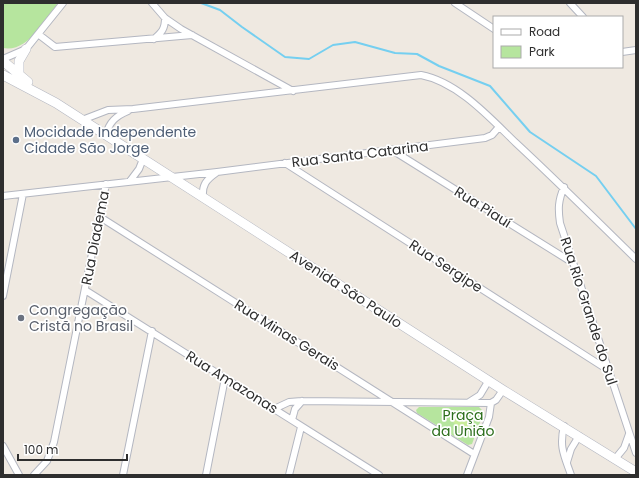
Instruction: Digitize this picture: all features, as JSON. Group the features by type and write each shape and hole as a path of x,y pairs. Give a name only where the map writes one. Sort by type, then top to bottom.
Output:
{"main road":[{"path":"19,76 19,60 26,49"},
{"name":"Avenida São Paulo","path":"3,60 19,76 82,120 503,390 564,426 636,472"},
{"name":"Avenida São Paulo","path":"3,75 56,103"}],"street":[{"path":"3,60 26,49 63,3"},
{"path":"152,3 165,18 192,35 293,91"},
{"path":"455,3 493,28"},
{"path":"570,3 582,16"},
{"path":"154,39 162,32 165,26 165,18"},
{"path":"38,34 55,47 192,35"},
{"path":"623,52 636,50"},
{"path":"82,120 108,110 134,109 421,75 433,78 475,104 564,187 636,259"},
{"path":"106,135 110,124 115,118 134,109"},
{"name":"Rua Santa Catarina","path":"3,196 217,172 485,138 492,135 499,127"},
{"name":"Rua Piauí","path":"392,150 573,263"},
{"path":"130,181 140,169 143,159"},
{"name":"Rua Sergipe","path":"284,163 608,370"},
{"path":"203,197 204,184 208,178 217,172"},
{"name":"Rua Diadema","path":"34,475 48,461 52,451 106,184"},
{"name":"Rua Rio Grande do Sul","path":"564,187 558,200 557,208 560,223 636,453"},
{"path":"3,296 23,194"},
{"name":"Rua Minas Gerais","path":"100,217 474,454"},
{"name":"Rua Amazonas","path":"85,290 379,475"},
{"path":"123,475 152,331"},
{"path":"206,475 225,378"},
{"path":"467,402 480,395 489,380"},
{"path":"274,409 289,402 302,401 391,400 491,402 496,400 503,390"},
{"path":"292,420 295,409 302,401"},
{"path":"467,475 490,415 491,402"},
{"path":"564,426 561,443 570,474"},
{"path":"289,475 301,427"},
{"path":"615,459 624,448 629,434"},
{"path":"567,462 571,449 579,436"},
{"path":"3,446 19,475"}],"green space":[{"path":"3,3 58,3 41,26 28,40 12,48 3,48"},
{"name":"Praça da União","path":"419,407 479,407 483,414 472,444 468,445 417,413 416,410"},
{"path":"458,410 472,422 464,431 450,420"}],"waterway":[{"path":"201,3 220,10 285,57 309,59 333,45 355,42 395,53 417,54 439,66 490,86 530,132 596,176 636,229"}],"place":[{"name":"Mocidade Independente Cidade São Jorge","path":"16,140"},
{"name":"Congregação Cristã no Brasil","path":"21,318"}]}
